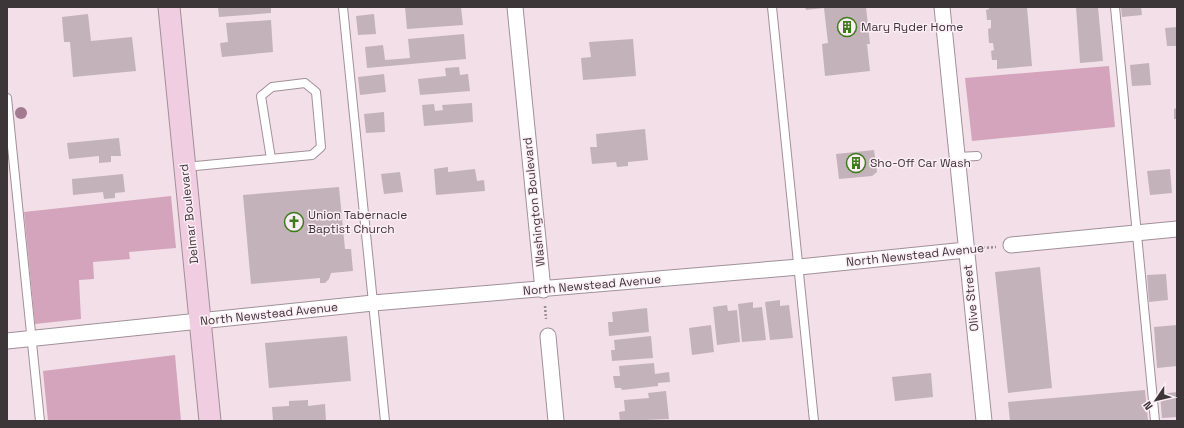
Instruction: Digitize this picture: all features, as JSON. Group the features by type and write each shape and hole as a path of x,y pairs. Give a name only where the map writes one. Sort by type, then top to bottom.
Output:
{"main road":[{"name":"Delmar Boulevard","path":"169,7 210,421"}],"street":[{"name":"Washington Boulevard","path":"515,7 543,290"},
{"name":"Olive Street","path":"942,7 984,421"},
{"path":"1011,245 1177,229"},
{"name":"North Newstead Avenue","path":"7,340 373,303 543,290 799,267 966,250"},
{"path":"548,336 556,421"}],"lane":[{"path":"343,7 385,421"},
{"path":"772,7 814,421"},
{"path":"1115,7 1155,421"},
{"path":"184,167 271,159 312,155 321,147 316,92 305,83 272,87 261,96 271,159"},
{"path":"7,98 40,421"},
{"path":"957,157 977,156"}],"path":[{"name":"North Newstead Avenue","path":"966,250 1011,245"},
{"path":"543,290 548,336"}],"shaded area":[{"path":"1109,66 1115,127 972,141 965,78"},
{"path":"171,196 176,248 129,252 130,259 93,262 94,279 79,280 81,319 35,324 24,212"},
{"path":"175,355 181,421 48,421 43,371"}],"building":[{"path":"218,7 271,7 271,13 219,17"},
{"path":"405,7 461,7 463,25 407,29"},
{"name":"Mary Ryder Home","path":"805,7 866,7 870,44 867,44 870,71 825,76 822,44 828,43 824,8 806,10"},
{"path":"989,7 1027,7 1032,66 997,69 997,60 992,60 991,51 994,50 993,43 989,43 988,29 991,28 991,20 987,20 986,10 989,9"},
{"path":"1076,7 1098,7 1103,61 1080,63"},
{"path":"1121,7 1141,7 1142,15 1122,17"},
{"path":"88,14 91,41 132,37 136,71 73,77 70,42 64,42 62,17"},
{"path":"374,14 376,34 358,35 356,16"},
{"path":"271,20 273,52 222,57 220,43 228,42 226,23"},
{"path":"1177,27 1177,46 1167,46 1165,28"},
{"path":"464,34 466,59 367,68 365,47 383,45 385,60 410,58 408,39"},
{"path":"633,39 636,76 583,80 581,58 591,57 589,42"},
{"path":"1149,63 1151,85 1132,86 1130,65"},
{"path":"459,67 460,75 468,74 470,91 420,95 418,79 446,76 445,68"},
{"path":"384,74 386,92 360,95 358,77"},
{"path":"472,103 473,122 424,126 422,105 434,104 435,111 443,110 442,105"},
{"path":"1177,108 1177,119 1174,119 1174,109"},
{"path":"384,112 385,132 366,133 364,114"},
{"path":"645,129 648,160 628,162 628,166 617,167 616,162 592,164 590,147 597,147 596,134"},
{"path":"119,138 121,156 111,156 111,162 99,163 99,156 69,159 67,143"},
{"name":"Sho-Off Car Wash","path":"874,150 877,172 872,176 839,179 836,154"},
{"path":"448,167 448,172 475,169 477,181 484,180 485,191 436,195 434,169"},
{"path":"1170,169 1172,193 1150,195 1147,171"},
{"path":"400,172 403,192 384,194 381,174"},
{"path":"123,174 125,192 115,193 115,198 104,199 103,192 73,195 72,179"},
{"name":"Union Tabernacle Baptist Church","path":"339,187 345,249 351,249 353,271 331,273 329,279 325,283 320,283 320,278 251,284 243,195"},
{"path":"1040,267 1052,388 1008,393 995,272"},
{"path":"1166,274 1168,300 1149,302 1147,275"},
{"path":"780,300 780,306 789,305 793,338 770,340 765,302"},
{"path":"753,302 753,308 762,307 766,340 742,342 738,304"},
{"path":"727,305 728,311 737,310 740,342 717,345 713,307"},
{"path":"647,308 649,332 609,336 608,322 613,322 612,312"},
{"path":"711,325 714,352 692,355 689,328"},
{"path":"1177,325 1177,366 1157,368 1154,327"},
{"path":"347,336 351,381 269,388 265,343"},
{"path":"651,336 653,358 612,361 611,350 615,350 614,340"},
{"path":"654,363 655,374 669,372 670,382 658,383 658,386 622,390 621,388 615,388 613,376 620,376 619,366"},
{"path":"931,373 933,397 895,401 892,377"},
{"path":"1145,390 1148,421 1010,421 1008,402"},
{"path":"666,391 669,419 620,421 619,412 625,411 624,400 649,398 648,393"},
{"path":"1177,392 1177,417 1162,418 1160,394"},
{"path":"308,400 308,406 325,404 326,421 273,421 272,407 289,406 289,401"}],"place":[{"name":"Mary Ryder Home","path":"847,27"},
{"name":"Sho-Off Car Wash","path":"856,163"},
{"name":"Union Tabernacle Baptist Church","path":"294,222"}]}
